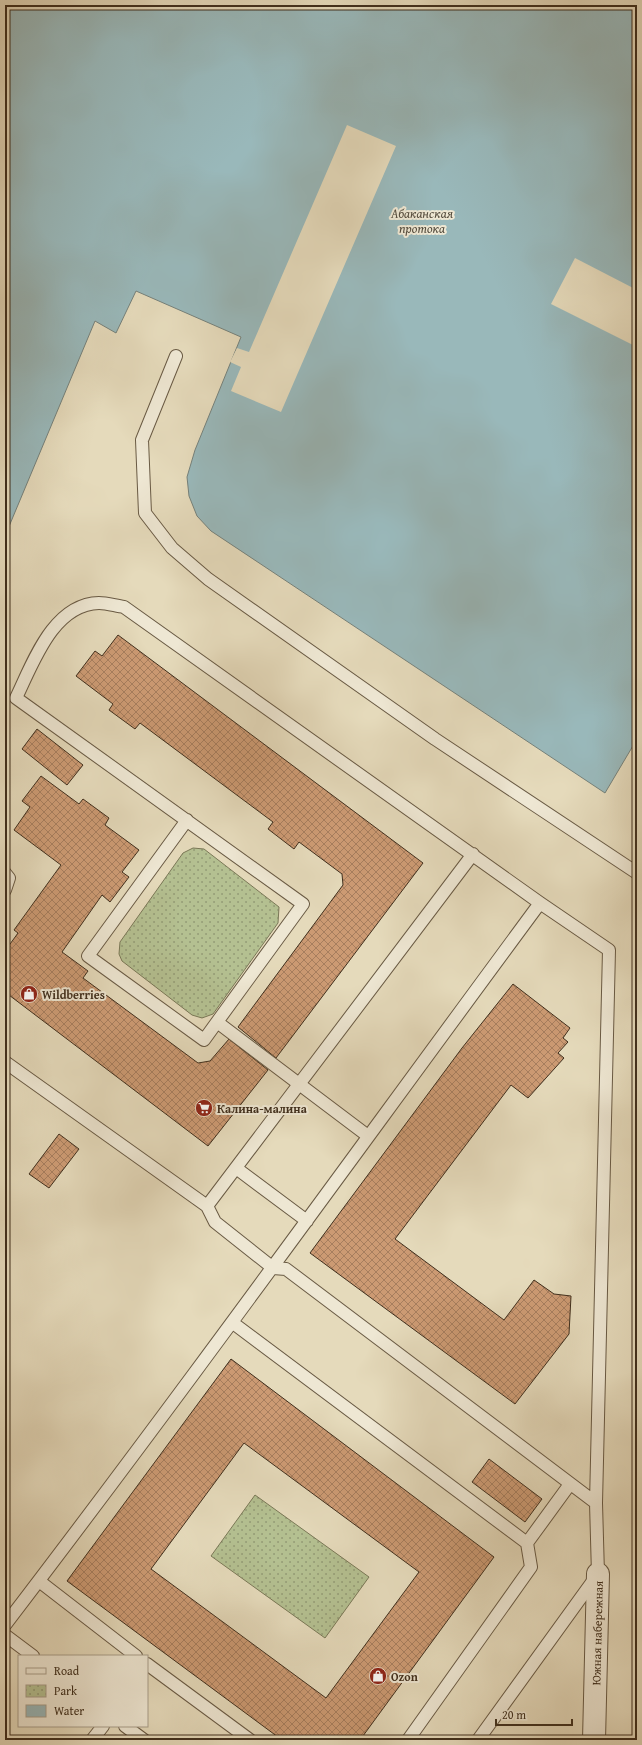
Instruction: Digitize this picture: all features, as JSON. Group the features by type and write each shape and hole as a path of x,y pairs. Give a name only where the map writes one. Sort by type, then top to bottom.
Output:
{"street":[{"name":"Южная набережная","path":"594,1740 598,1574"}],"lane":[{"path":"176,356 142,440 145,513 172,548 208,579 435,739 637,873"},
{"path":"187,820 88,956 204,1040 303,904 187,820 16,698 45,637 60,621 81,606 100,603 124,607 540,903 609,950 596,1503 598,1574 478,1740"},
{"path":"207,1206 472,854"},
{"path":"5,873 10,878 5,890"},
{"path":"5,1625 273,1268 368,1136 540,903"},
{"path":"217,1022 368,1136"},
{"path":"5,1062 207,1206 215,1222 273,1268 286,1269 596,1503"},
{"path":"236,1168 307,1221"},
{"path":"232,1323 527,1543 531,1567 408,1740"},
{"path":"527,1543 570,1484"},
{"path":"39,1581 135,1655"},
{"path":"5,1635 32,1655"},
{"path":"148,1666 250,1740"},
{"path":"92,1740 102,1727"},
{"path":"126,1727 144,1740"}],"green space":[{"path":"193,848 204,849 279,907 278,923 213,1014 202,1018 192,1015 122,961 119,954 120,942 183,853"},
{"path":"255,1495 369,1577 325,1638 211,1556"}],"water":[{"name":"Абаканская протока","path":"5,5 637,5 637,739 605,793 211,531 197,516 189,496 187,477 195,450 241,337 136,291 116,333 95,321 5,536"}],"pier":[{"path":"347,125 396,146 281,412 231,391 241,367 230,362 237,348 249,352"},
{"path":"575,258 637,290 637,347 551,304"}],"building":[{"path":"118,635 423,863 276,1058 238,1027 343,885 342,874 299,842 294,849 268,829 273,822 140,723 135,729 109,710 113,704 76,676 95,651 102,656"},
{"path":"37,729 83,765 67,785 22,749"},
{"path":"41,776 79,804 83,799 109,818 105,825 139,850 122,872 129,877 110,902 102,895 62,952 88,971 83,978 198,1063 210,1061 229,1039 268,1070 208,1146 5,992 5,966 8,961 5,959 5,951 18,933 14,930 61,865 14,830 30,807 22,801"},
{"path":"513,984 570,1028 563,1038 568,1042 558,1053 564,1058 528,1098 511,1085 395,1239 504,1320 534,1280 554,1294 571,1296 569,1334 515,1404 310,1253 462,1048"},
{"path":"59,1134 79,1149 49,1188 29,1174"},
{"path":"231,1359 494,1557 360,1740 282,1740 67,1581","holes":["244,1443 419,1572 326,1698 151,1569"]},
{"path":"489,1459 542,1499 525,1522 472,1482"}],"place":[{"name":"Wildberries","path":"29,994"},
{"name":"Калина-малина","path":"204,1108"},
{"name":"Ozon","path":"378,1676"}]}
